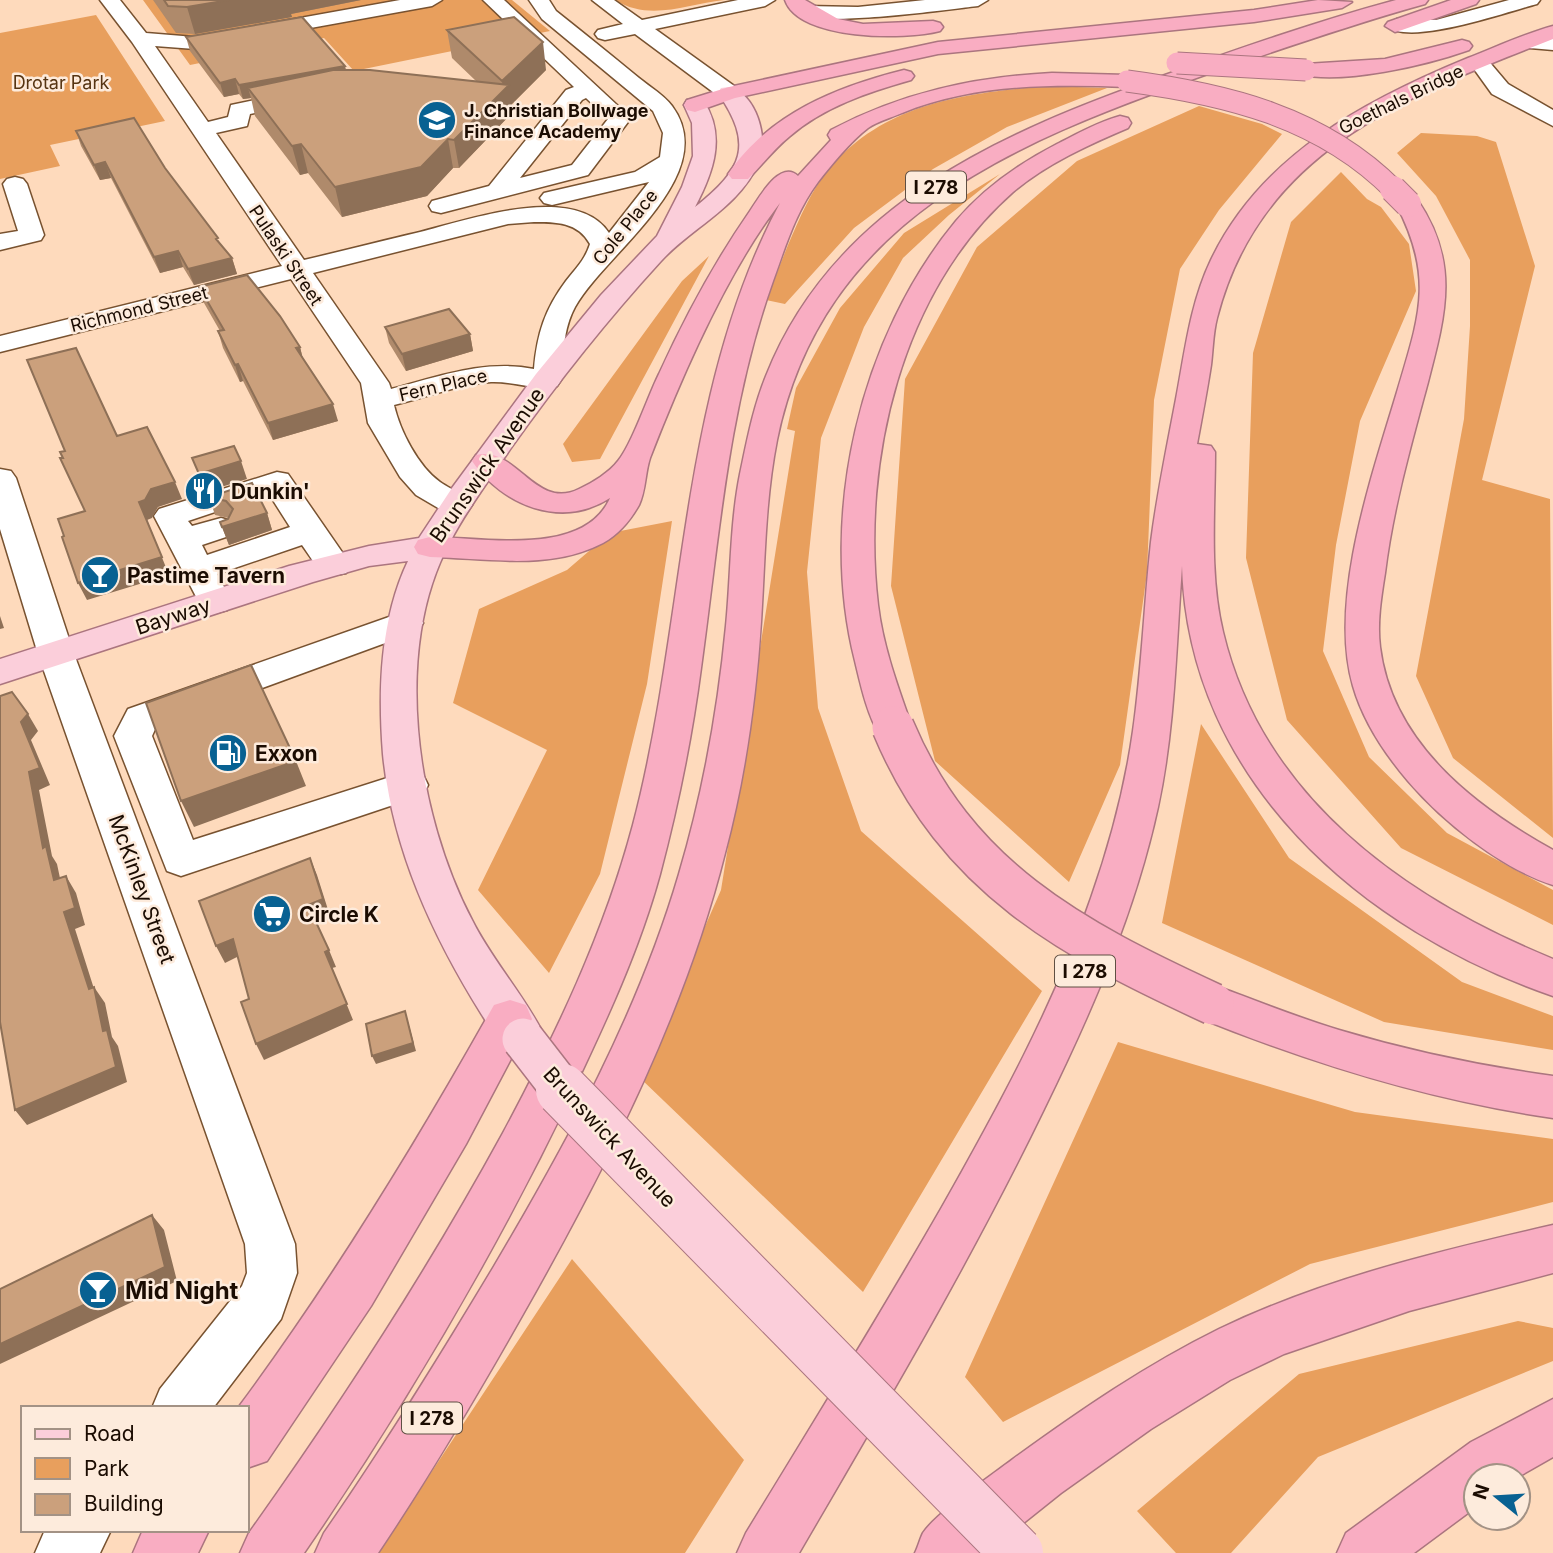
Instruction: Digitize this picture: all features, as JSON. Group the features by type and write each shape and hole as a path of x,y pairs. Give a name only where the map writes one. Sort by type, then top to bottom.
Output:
{"highway":[{"path":"1055,17 1238,0"},
{"path":"695,105 938,48 1254,16 1356,0"},
{"path":"1469,0 1407,12 1131,119 1048,157 1003,189 966,227 947,252 914,308 887,371 867,446 862,486 859,569 861,605 869,644 893,727 919,783 942,817 972,853 1052,918 1102,950 1213,1004 1281,1031 1389,1066 1462,1084 1553,1097"},
{"path":"801,6 827,24 858,31 947,26"},
{"name":"I 278","path":"344,1553 416,1445 556,1206 603,1121 656,998 695,887 719,793 743,627 754,485 768,418 784,367 822,299 855,257 911,205 950,177 1000,148 1072,115 1304,35 1407,12"},
{"path":"1152,61 1306,70 1368,68 1420,60 1553,12"},
{"name":"Goethals Bridge","path":"1200,344 1209,296 1227,252 1251,213 1279,179 1335,131 1399,97 1553,32"},
{"path":"734,98 792,96 894,72 994,58 1050,57"},
{"path":"740,174 776,136 810,113 874,85 943,65"},
{"path":"430,547 534,550 568,545 598,532 617,514 629,492 633,465 677,365 732,256 781,185 813,153 862,122 916,99 978,84 1040,78 1127,80 1234,100 1304,125 1347,148 1382,175 1408,204 1430,248 1435,290 1430,322 1384,492 1372,551 1362,629 1367,673 1384,718 1420,769 1478,823 1553,869"},
{"path":"269,1553 367,1411 467,1248 570,1050 619,936 637,883 667,759 687,645 711,467 727,386 750,305 781,227 801,188 862,122"},
{"path":"1200,344 1201,598 1205,633 1228,709 1253,753 1284,795 1323,836 1365,873 1412,908 1471,942 1553,978"},
{"name":"I 278","path":"765,1553 977,1193 1055,1040 1104,920 1135,821 1149,755 1159,674 1172,505 1200,344"},
{"path":"487,461 528,496 550,504 562,505 596,494 633,465"},
{"path":"248,1440 333,1320 517,1029"},
{"path":"944,1553 1023,1487 1148,1398 1268,1334 1425,1279 1553,1249"},
{"path":"1366,1553 1491,1462 1553,1426"},
{"path":"162,1553 178,1532"}],"main road":[{"name":"Brunswick Avenue","path":"734,98 746,116 752,139 751,152 740,174 716,205 667,240 547,380 456,505 430,547 405,623 400,698 401,744 426,856 444,906 473,962 552,1079 1017,1553"},
{"name":"Brunswick Avenue","path":"667,240 701,172 707,148 705,126 695,105"},
{"name":"Bayway","path":"0,672 334,565 391,552 430,547"}],"street":[{"name":"Pulaski Street","path":"110,0 140,39 375,383 383,423 417,479 456,505"},
{"path":"140,39 195,43 432,0"},
{"path":"431,234 422,211 580,170 620,118 493,0"},
{"name":"Cole Place","path":"539,0 549,15 663,108 674,128 675,143 672,160 649,201 568,296 556,317 550,341 547,380"},
{"path":"602,0 641,26 734,98"},
{"path":"606,34 765,0"},
{"path":"801,6 858,13 978,0"},
{"path":"1407,12 1437,26 1530,0"},
{"path":"587,20 625,50"},
{"path":"1525,43 1553,44"},
{"path":"1479,62 1500,89 1553,119"},
{"path":"498,191 574,95 588,89"},
{"path":"676,89 695,105"},
{"path":"201,130 240,121 239,110 326,92"},
{"name":"Richmond Street","path":"0,344 482,222 544,200 643,177 672,160"},
{"path":"0,242 32,235 15,184"},
{"name":"Richmond Street","path":"482,222 540,215 580,221 590,225 601,237 603,244 597,262"},
{"path":"279,245 305,239"},
{"name":"Fern Place","path":"380,400 486,374 511,373 547,380"},
{"name":"McKinley Street","path":"0,478 57,654 270,1244 272,1273 263,1301 181,1406"},
{"path":"215,602 170,516 277,481 289,517 334,565"},
{"path":"198,569 289,517"},
{"path":"183,540 221,528"},
{"path":"405,623 141,718 133,736 181,860 409,785"},
{"path":"64,1553 80,1532"}],"green space":[{"path":"143,0 512,0 550,31 354,71 324,38 190,65"},
{"path":"615,0 724,0 655,11 642,10"},
{"name":"Drotar Park","path":"96,15 165,121 50,145 60,166 0,179 0,33"},
{"path":"1047,86 1107,88 1007,127 933,169 854,228 785,304 766,300 791,237 814,191 844,153 868,133 895,118 953,99"},
{"path":"1199,106 1262,124 1282,134 1219,210 1180,269 1154,400 1147,573 1120,765 1069,882 935,761 891,586 905,379 977,247 1077,161"},
{"path":"1421,133 1477,136 1496,142 1535,266 1482,480 1550,499 1553,838 1453,758 1416,676 1464,419 1470,326 1470,260 1436,196 1397,153"},
{"path":"1341,172 1367,199 1381,207 1409,244 1416,291 1360,421 1336,545 1323,651 1369,757 1447,833 1553,890 1553,925 1401,848 1287,720 1246,558 1253,353 1291,222"},
{"path":"1000,174 949,215 903,258 864,327 821,438 807,572 818,708 861,831 1042,991 863,1292 639,1077 721,890 795,431 787,429 796,388 840,308 904,233"},
{"path":"709,256 600,459 572,462 563,444 682,281"},
{"path":"672,521 647,684 600,874 549,973 478,890 547,750 453,703 479,609 567,570 610,533"},
{"path":"1201,724 1289,858 1462,982 1553,1016 1553,1050 1384,1022 1162,923"},
{"path":"1118,1042 1355,1112 1553,1139 1553,1202 1310,1264 1003,1422 965,1377"},
{"path":"572,1259 744,1460 685,1553 378,1553"},
{"path":"1518,1321 1553,1328 1553,1361 1318,1457 1231,1553 1176,1553 1137,1511 1299,1374"}],"building":[{"path":"164,0 229,0 187,7 168,6"},
{"path":"302,17 345,66 239,85 235,79 220,83 186,37"},
{"path":"514,17 543,42 502,81 447,30"},
{"path":"333,70 370,70 509,85 454,140 448,139 421,167 335,187 301,144 292,146 248,88"},
{"path":"134,118 165,168 232,258 188,269 178,251 154,257 105,162 94,165 76,131"},
{"path":"247,275 280,316 300,347 296,348 333,404 268,423 238,364 235,365 218,331 224,330 199,287"},
{"path":"449,309 470,334 402,354 385,327"},
{"path":"76,348 117,436 147,427 175,482 151,489 145,500 139,502 162,557 78,583 58,519 85,511 60,458 63,458 60,452 65,451 27,360"},
{"path":"234,446 241,461 199,474 192,458"},
{"path":"252,483 267,513 222,527 220,522 228,519 233,509 226,501 209,497"},
{"name":"Exxon","path":"251,665 296,761 181,801 146,703"},
{"path":"12,692 28,714 21,722 40,768 29,772 43,848 46,846 54,880 66,876 75,908 64,912 89,989 94,987 103,1031 107,1030 116,1067 15,1110 0,1022 0,696"},
{"path":"310,858 323,899 308,905 329,950 325,952 347,1004 256,1044 241,1002 249,999 233,939 216,946 199,901"},
{"path":"405,1011 413,1043 372,1056 366,1024"},
{"path":"152,1215 165,1267 0,1344 0,1289"}],"place":[{"name":"J. Christian Bollwage Finance Academy","path":"437,120"},
{"name":"Dunkin'","path":"204,491"},
{"name":"Pastime Tavern","path":"100,575"},
{"name":"Exxon","path":"228,753"},
{"name":"Circle K","path":"272,914"},
{"name":"Mid Night","path":"98,1290"}]}
